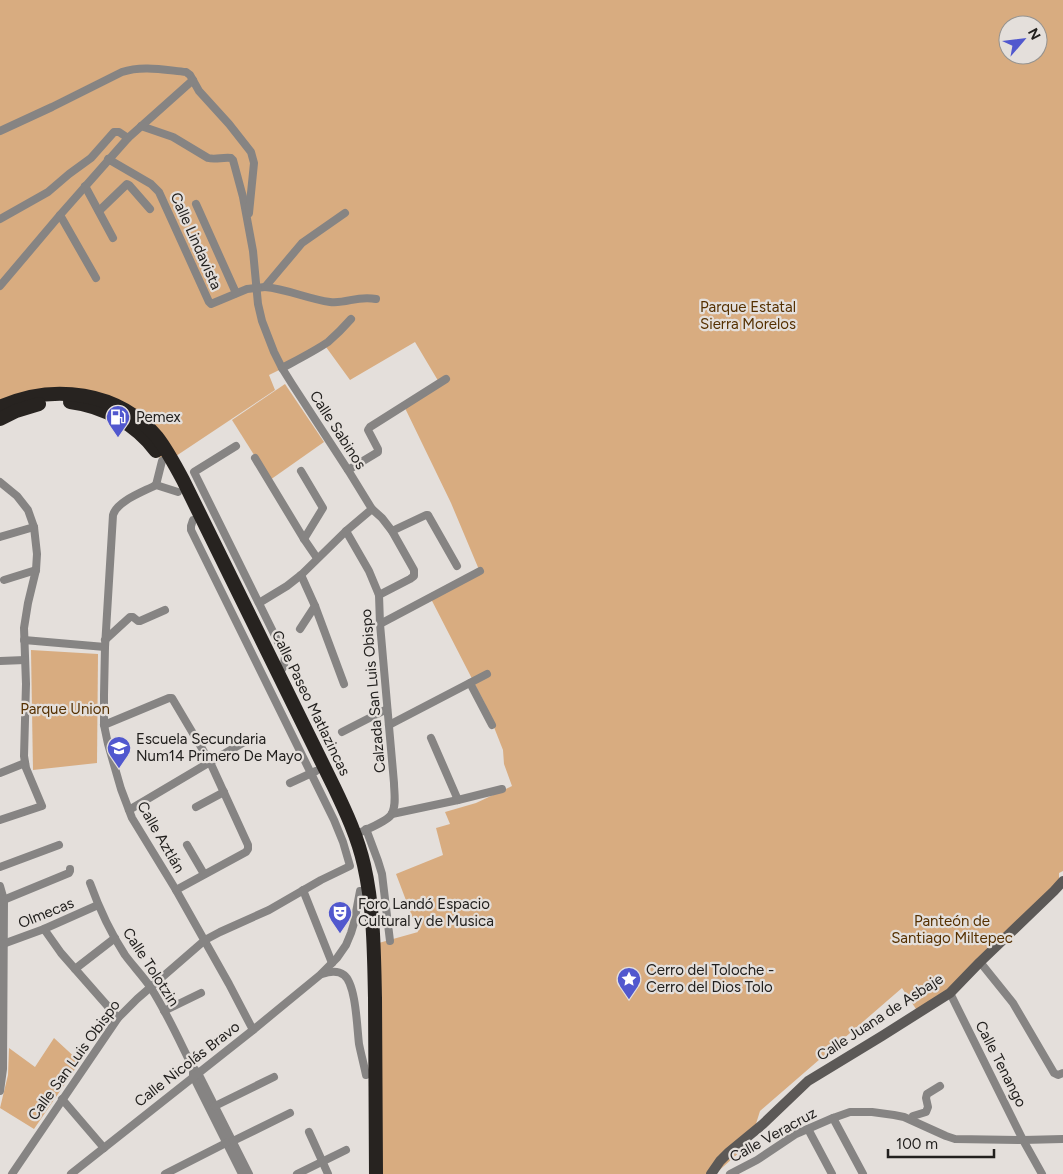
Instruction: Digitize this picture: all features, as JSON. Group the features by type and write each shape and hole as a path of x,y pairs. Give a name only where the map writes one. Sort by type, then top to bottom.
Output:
{"highway":[{"name":"Calle Paseo Matlazincas","path":"0,407 37,396 71,393 97,398 115,405 132,415 148,428 172,460 279,674 306,738 314,772 344,832 360,892 366,944 366,1075 372,1158 376,1174"},
{"name":"Calle Paseo Matlazincas","path":"0,419 26,408 42,404 71,402 112,415 131,426 149,442 162,461 306,738 360,832 370,896 374,938 372,1158 368,1174"}],"street":[{"path":"0,131 128,70 144,68 186,72 190,75 203,96 242,140 253,156 254,163 248,223"},
{"path":"0,286 128,138 193,80"},
{"path":"140,126 173,137 208,158 231,158 243,197 248,223"},
{"path":"0,219 48,192 91,158 114,132 119,132 128,138"},
{"name":"Calle Lindavista","path":"108,160 151,184 159,192 209,302 212,304 236,294"},
{"path":"99,211 127,184 150,209"},
{"path":"85,186 113,238"},
{"path":"196,204 236,294 247,289 265,287 331,302 363,297 376,299"},
{"path":"265,287 302,243 345,213"},
{"path":"60,215 96,278"},
{"name":"Calle Sabinos","path":"248,223 262,321 282,368 372,509 392,531 412,567 414,573 410,579 379,595"},
{"path":"282,368 327,342 351,319"},
{"path":"348,470 378,452 368,429 370,427 446,379"},
{"path":"236,446 194,472 285,656 284,666 279,674"},
{"path":"255,458 317,558"},
{"path":"162,461 156,485 178,492"},
{"path":"301,471 323,508 304,539"},
{"path":"0,482 17,496 28,510 34,527 37,554 36,570 25,616 24,763 42,806 0,820"},
{"name":"Calle Aztlán","path":"156,485 122,503 112,515 105,644 104,725 120,789 129,810 205,940 253,1030"},
{"path":"259,603 287,586 372,509"},
{"path":"392,531 428,515 457,566"},
{"path":"193,520 191,530 314,772 290,783"},
{"path":"0,537 34,527"},
{"name":"Calzada San Luis Obispo","path":"346,531 369,571 379,595 394,782 392,814"},
{"path":"225,566 233,550"},
{"path":"4,580 36,570"},
{"path":"380,624 480,571"},
{"path":"300,575 315,606 344,684"},
{"path":"300,629 315,606"},
{"path":"24,640 105,644 129,618 133,617 140,621 165,610"},
{"path":"0,661 25,660"},
{"path":"389,725 487,674"},
{"path":"470,683 492,725"},
{"path":"104,725 172,698 210,762 249,848 246,852 176,890"},
{"path":"342,732 387,709"},
{"path":"431,738 458,800"},
{"path":"129,810 246,741"},
{"path":"0,772 24,763"},
{"name":"Calle San Luis Obispo","path":"12,1174 118,1018 128,1007 205,940 269,910 350,866 339,831 314,772"},
{"path":"390,941 382,874 378,861 360,832 386,820 392,814 502,789"},
{"path":"196,807 224,792"},
{"path":"0,867 59,845"},
{"path":"187,845 204,874"},
{"path":"2,901 69,873 70,869"},
{"name":"Calle Juana de Asbaje","path":"710,1174 720,1161 763,1124 808,1081 950,993 1063,881"},
{"name":"Calle Tolotzin","path":"90,882 98,905 115,938 125,955 151,987 229,1142 249,1174"},
{"path":"0,886 3,944 3,1069 0,1091"},
{"path":"303,890 332,963"},
{"name":"Calle Nicolás Bravo","path":"71,1174 320,975 341,952 351,933 360,892"},
{"name":"Olmecas","path":"3,944 44,929 98,905"},
{"path":"44,929 75,970 118,1018"},
{"path":"75,970 115,938"},
{"path":"980,962 1013,1003 1054,1073 1058,1075 1063,1073"},
{"path":"320,975 339,972 346,976 350,983 353,993 359,1045 366,1075"},
{"path":"164,1011 201,993"},
{"name":"Calle Tenango","path":"950,993 1039,1173"},
{"name":"Calle Tolotzin","path":"196,1074 215,1106 242,1174"},
{"path":"215,1106 274,1077"},
{"path":"913,1116 926,1112 928,1107 927,1094 940,1086"},
{"path":"62,1099 104,1148"},
{"name":"Calle Veracruz","path":"730,1174 757,1160 788,1139 850,1112 884,1113 904,1117 955,1139 1063,1139"},
{"path":"164,1174 290,1113"},
{"path":"833,1118 862,1174"},
{"path":"808,1129 832,1174"},
{"path":"309,1132 328,1174"},
{"path":"297,1174 346,1150"}],"green space":[{"name":"Parque Estatal Sierra Morelos","path":"0,0 1063,0 1063,871 1059,873 1059,887 962,978 918,1012 902,988 760,1111 750,1143 715,1174 371,1174 368,946 418,932 396,874 443,855 436,828 450,824 445,812 476,803 512,786 504,764 503,750 484,702 430,597 480,572 451,503 404,406 440,384 415,342 350,380 326,347 269,375 275,390 164,464 147,440 127,422 50,395 0,406"},
{"path":"285,384 324,442 270,480 232,420"},
{"name":"Parque Union","path":"31,650 98,654 97,763 33,770"},
{"path":"54,1038 80,1062 34,1129 0,1108 8,1075 9,1048 35,1067"}],"place":[{"name":"Pemex","path":"118,438"},
{"name":"Escuela Secundaria Num14 Primero De Mayo","path":"119,769"},
{"name":"Foro Landó Espacio Cultural y de Musica","path":"340,934"},
{"name":"Cerro del Toloche - Cerro del Dios Tolo","path":"629,1000"}],"park label":[{"name":"Panteón de Santiago Miltepec","path":"952,930"}]}
